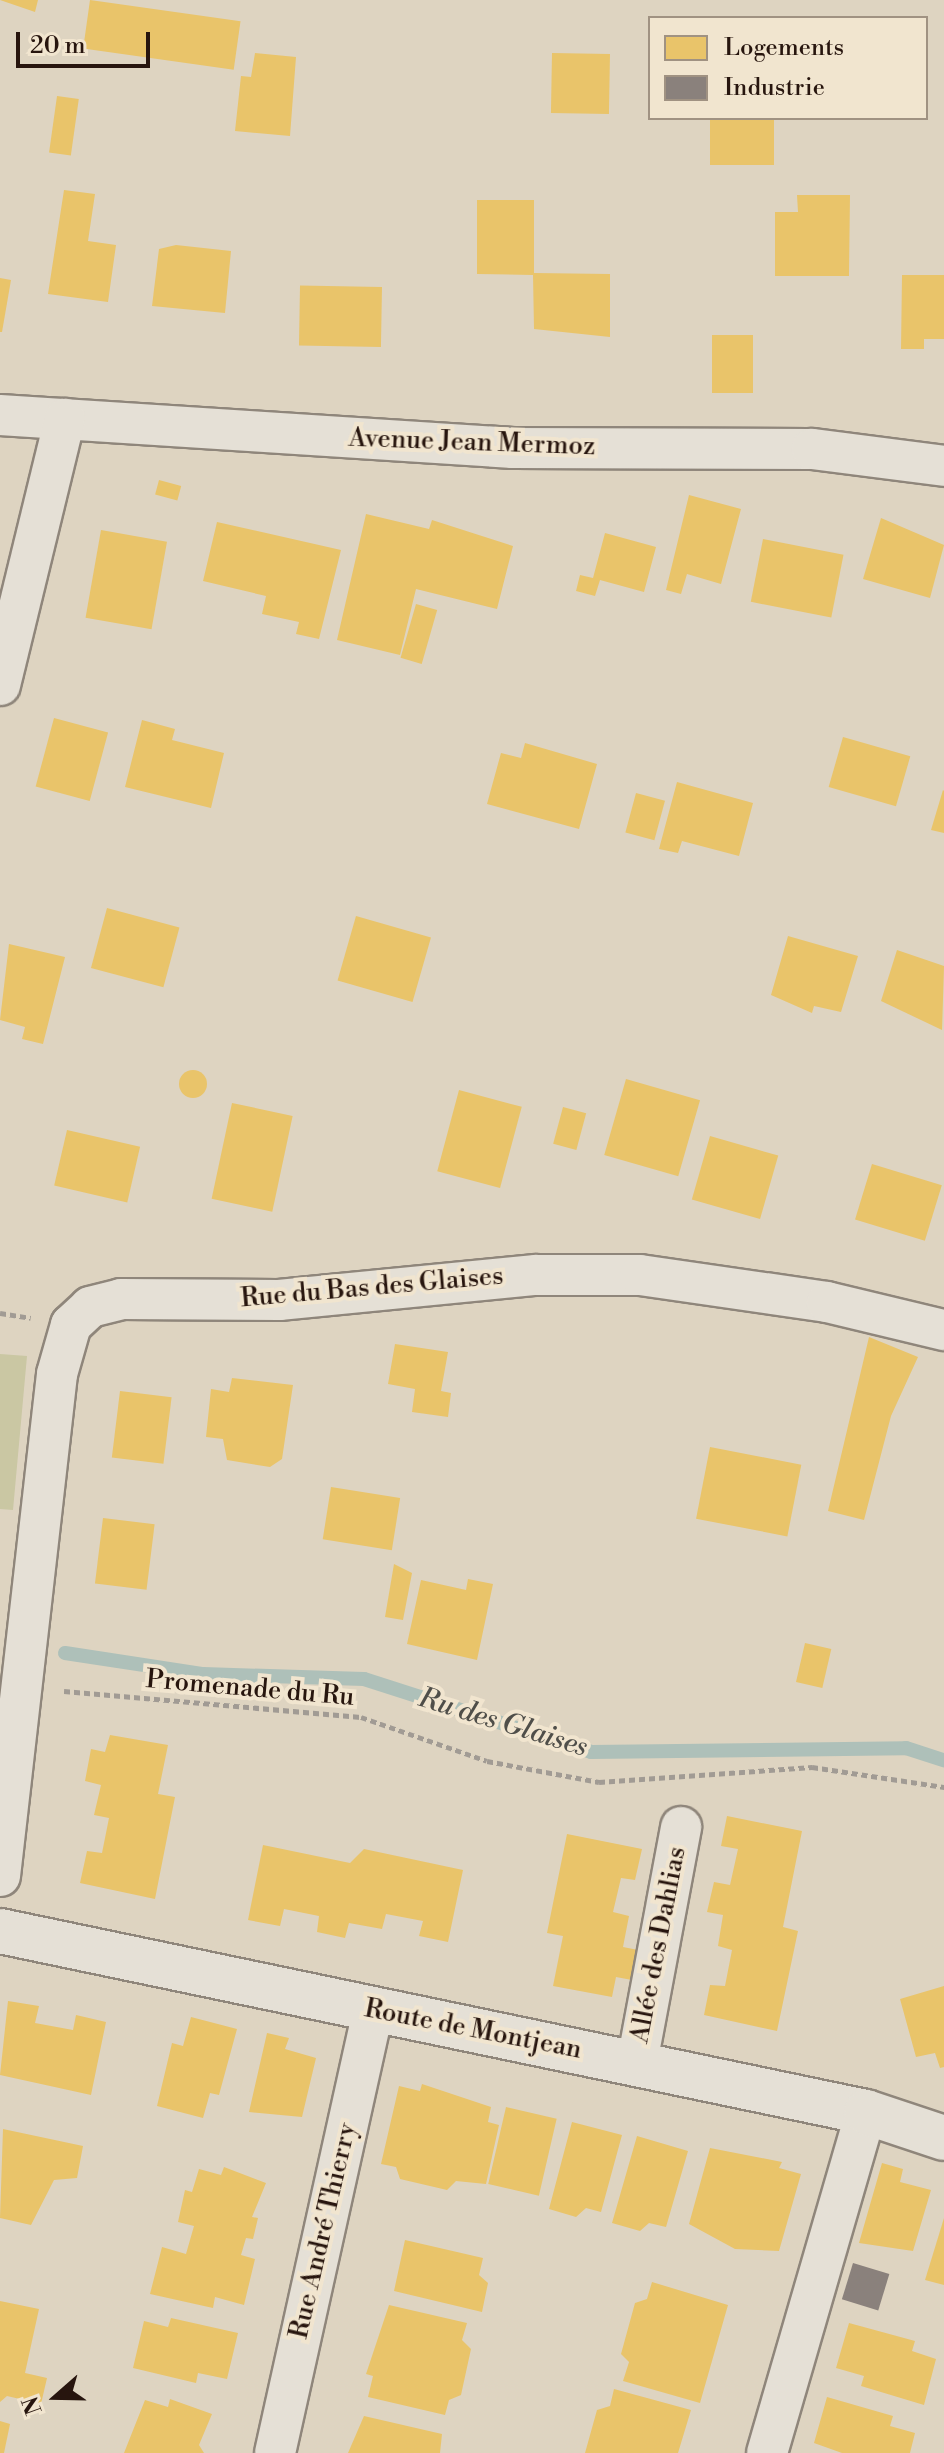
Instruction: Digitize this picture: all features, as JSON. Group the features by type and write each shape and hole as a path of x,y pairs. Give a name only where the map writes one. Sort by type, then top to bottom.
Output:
{"street":[{"name":"Avenue Jean Mermoz","path":"0,415 513,448 812,449 944,466"},
{"path":"0,685 65,419"},
{"name":"Rue du Bas des Glaises","path":"0,1876 25,1678 18,1586 57,1374 71,1325 90,1307 121,1299 279,1300 536,1275 640,1275 827,1302 944,1330"},
{"name":"Allée des Dahlias","path":"637,2063 681,1827"},
{"name":"Route de Montjean","path":"0,1931 866,2112 944,2138"},
{"name":"Rue André Thierry","path":"275,2453 373,2010"},
{"path":"767,2453 866,2112"}],"path":[{"name":"Promenade du Ru","path":"25,1678 46,1690 361,1717 487,1761 599,1782 812,1767 944,1787"}],"shaded area":[{"path":"0,1354 27,1356 13,1510 0,1509"}],"building: Logements":[{"path":"0,0 38,0 35,12"},
{"path":"90,0 241,21 234,70 83,49"},
{"path":"255,53 296,57 290,136 235,131 241,76 251,77"},
{"path":"552,53 610,54 609,114 551,113"},
{"path":"57,96 79,99 71,156 49,152"},
{"path":"710,120 774,120 774,165 710,165"},
{"path":"64,190 95,194 88,241 116,245 108,302 48,294"},
{"path":"797,195 850,195 849,276 775,276 775,212 798,212"},
{"path":"477,200 534,200 534,273 610,274 610,337 534,329 533,275 477,274"},
{"path":"176,245 231,251 225,313 152,306 159,249"},
{"path":"902,275 944,275 944,339 924,339 924,349 901,349"},
{"path":"0,278 11,280 2,332 0,332"},
{"path":"300,286 382,287 381,347 299,346"},
{"path":"712,335 753,335 753,393 712,393"},
{"path":"159,480 181,486 177,500 155,494"},
{"path":"689,495 741,509 721,584 687,574 681,594 666,590"},
{"path":"366,514 429,529 432,520 513,546 497,609 416,589 400,655 337,640"},
{"path":"881,518 944,545 930,598 863,579"},
{"path":"217,522 341,550 319,639 296,634 299,622 262,614 266,596 203,581"},
{"path":"101,530 167,542 152,629 86,618"},
{"path":"605,533 656,547 644,592 600,580 595,596 576,591 580,575 593,578"},
{"path":"763,539 843,555 831,617 751,602"},
{"path":"416,604 437,610 422,664 401,658"},
{"path":"54,718 108,732 90,801 36,787"},
{"path":"142,720 175,729 172,740 224,753 211,808 125,787"},
{"path":"843,737 910,756 896,806 829,787"},
{"path":"525,743 597,764 579,829 487,804 501,753 521,758"},
{"path":"677,782 753,803 739,856 682,841 678,853 659,849"},
{"path":"944,791 944,833 931,830"},
{"path":"636,793 665,801 654,840 625,833"},
{"path":"107,908 179,927 163,987 91,968"},
{"path":"356,916 431,937 413,1002 338,980"},
{"path":"788,936 858,956 841,1012 814,1006 812,1013 771,995"},
{"path":"9,944 65,957 43,1044 22,1039 25,1027 0,1020"},
{"path":"897,950 944,966 942,1030 881,1001"},
{"path":"193,1070 203,1074 207,1084 203,1094 193,1098 183,1094 179,1084 183,1074"},
{"path":"626,1079 700,1100 678,1176 604,1155"},
{"path":"459,1090 522,1107 500,1188 437,1171"},
{"path":"232,1103 293,1116 272,1212 212,1199"},
{"path":"563,1107 586,1113 576,1150 553,1144"},
{"path":"67,1130 140,1147 127,1202 54,1186"},
{"path":"710,1136 778,1156 760,1219 692,1199"},
{"path":"872,1164 942,1185 925,1241 855,1219"},
{"path":"869,1337 918,1357 891,1416 864,1520 828,1511"},
{"path":"395,1344 448,1352 441,1391 451,1393 448,1417 412,1412 415,1389 388,1384"},
{"path":"232,1378 293,1385 282,1459 270,1467 227,1460 223,1439 206,1437 211,1389 229,1392"},
{"path":"120,1391 172,1397 163,1464 112,1458"},
{"path":"710,1447 801,1465 787,1536 696,1519"},
{"path":"331,1487 400,1498 392,1550 323,1539"},
{"path":"103,1518 155,1524 147,1590 95,1584"},
{"path":"394,1564 412,1573 403,1620 385,1617"},
{"path":"468,1579 493,1584 477,1660 407,1644 421,1580 466,1590"},
{"path":"805,1643 831,1649 822,1688 796,1682"},
{"path":"110,1735 168,1745 158,1794 175,1797 155,1899 80,1883 87,1851 102,1853 109,1818 94,1815 101,1785 85,1781 91,1749 105,1752"},
{"path":"727,1816 802,1831 783,1927 798,1931 777,2031 704,2015 710,1985 725,1986 732,1950 718,1946 723,1915 707,1912 714,1882 730,1885 738,1849 721,1846"},
{"path":"567,1834 642,1849 635,1880 621,1878 613,1912 629,1916 623,1947 638,1950 632,1980 616,1977 612,1997 553,1986 563,1936 547,1933"},
{"path":"263,1845 350,1863 364,1849 463,1870 448,1942 419,1936 423,1921 386,1914 382,1929 349,1923 345,1938 317,1932 319,1916 284,1909 280,1926 248,1920"},
{"path":"944,1986 944,2067 940,2068 935,2053 916,2057 900,1999"},
{"path":"8,2001 39,2006 35,2023 73,2030 76,2015 106,2022 91,2095 0,2075"},
{"path":"191,2017 237,2029 219,2095 210,2093 203,2118 157,2106 172,2043 183,2046"},
{"path":"267,2033 289,2038 285,2049 316,2058 302,2117 249,2112"},
{"path":"422,2084 491,2107 488,2122 499,2125 486,2184 456,2181 447,2190 400,2179 396,2167 381,2164 399,2086 420,2091"},
{"path":"506,2107 557,2119 539,2196 488,2184"},
{"path":"572,2122 622,2135 601,2212 586,2208 576,2217 549,2209"},
{"path":"3,2129 83,2146 77,2178 54,2180 31,2225 0,2218"},
{"path":"637,2136 688,2151 666,2227 649,2223 640,2231 612,2223"},
{"path":"710,2148 782,2162 779,2168 801,2174 779,2251 735,2249 689,2224"},
{"path":"882,2163 903,2169 900,2182 931,2190 913,2251 859,2243"},
{"path":"224,2167 266,2183 252,2217 258,2218 253,2239 246,2238 241,2255 255,2259 244,2305 215,2297 213,2308 150,2294 162,2247 186,2254 194,2226 178,2222 185,2190 192,2192 199,2169 221,2175"},
{"path":"944,2218 944,2285 925,2280"},
{"path":"405,2240 483,2258 479,2275 488,2283 482,2312 394,2291"},
{"path":"652,2282 728,2305 700,2403 623,2381 629,2362 621,2354 635,2303 647,2299"},
{"path":"0,2301 39,2309 25,2373 47,2378 41,2404 7,2396 0,2402"},
{"path":"389,2305 467,2323 462,2340 471,2349 461,2395 449,2400 445,2415 368,2397 373,2376 366,2374"},
{"path":"171,2318 238,2333 227,2379 198,2373 196,2383 133,2368 144,2321 168,2327"},
{"path":"849,2323 915,2341 912,2351 936,2359 924,2405 861,2386 864,2376 836,2368"},
{"path":"614,2389 691,2410 678,2453 585,2453 597,2410 610,2406"},
{"path":"827,2397 893,2416 890,2426 915,2433 910,2453 842,2453 814,2443"},
{"path":"170,2399 212,2414 199,2445 204,2453 124,2453 145,2400 168,2407"},
{"path":"364,2416 442,2434 440,2453 348,2453"},
{"path":"0,2421 10,2424 4,2453 0,2453"}],"building: Industrie":[{"path":"853,2263 889,2274 878,2310 842,2299"}],"waterway":[{"name":"Ru des Glaises","path":"65,1653 203,1674 364,1679 591,1752 906,1748 944,1760"}]}
